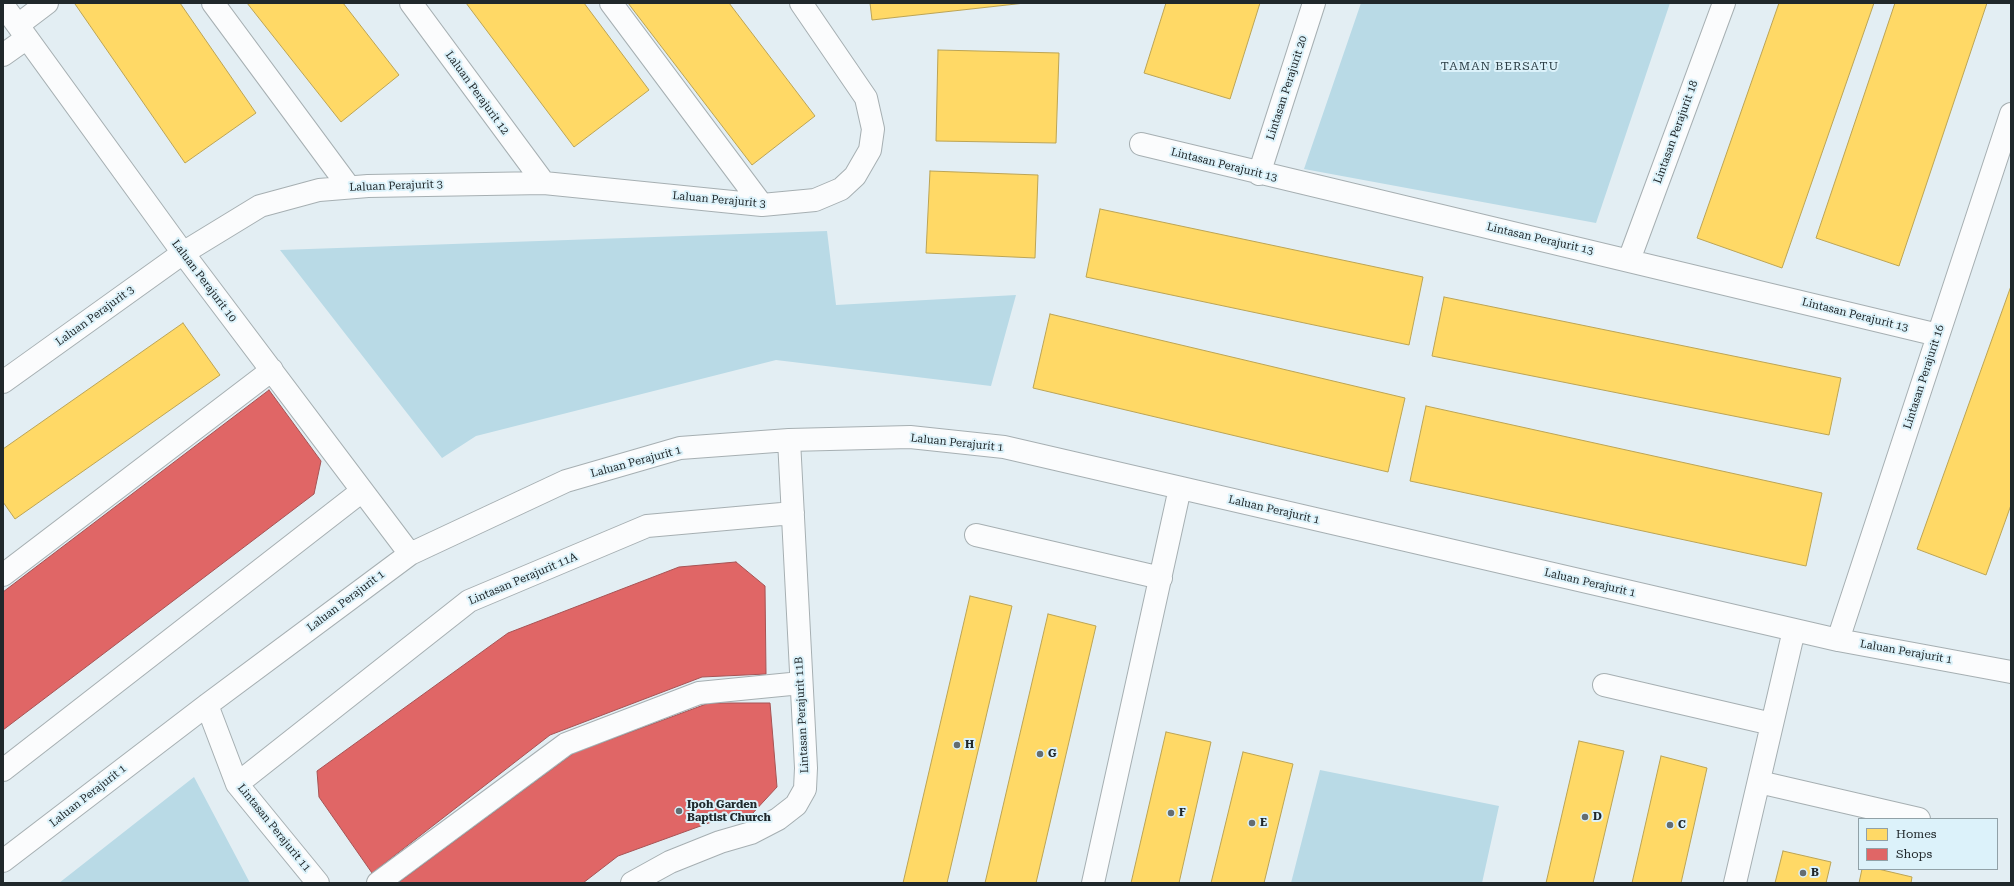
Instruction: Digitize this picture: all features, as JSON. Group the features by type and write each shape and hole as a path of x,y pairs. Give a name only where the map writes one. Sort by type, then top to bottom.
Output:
{"street":[{"path":"3,55 47,3"},
{"path":"213,3 349,187"},
{"name":"Laluan Perajurit 12","path":"411,3 544,183"},
{"path":"611,3 762,205"},
{"name":"Laluan Perajurit 3","path":"3,382 183,253 260,206 319,190 349,187 544,183 762,205 815,200 842,189 855,176 870,150 873,129 866,98 801,3"},
{"name":"Lintasan Perajurit 20","path":"1259,174 1314,3"},
{"name":"Lintasan Perajurit 18","path":"1629,260 1724,3"},
{"name":"Laluan Perajurit 10","path":"3,5 183,253 410,554"},
{"name":"Lintasan Perajurit 16","path":"1838,640 2011,114"},
{"name":"Lintasan Perajurit 13","path":"1141,144 1259,174 1629,260 1938,335"},
{"path":"3,575 272,370"},
{"name":"Laluan Perajurit 1","path":"3,861 207,705 410,554 566,481 680,448 788,440 910,437 1004,447 1838,640 2011,672"},
{"name":"Lintasan Perajurit 11B","path":"632,883 670,862 720,842 751,833 778,819 796,805 805,789 806,768 788,440"},
{"path":"1093,883 1180,488"},
{"path":"3,770 362,491"},
{"name":"Lintasan Perajurit 11A","path":"237,784 469,600 648,526 793,513"},
{"path":"976,535 1161,578"},
{"path":"1735,883 1794,630"},
{"path":"378,883 566,744 699,693 801,683"},
{"path":"1604,685 1772,724"},
{"name":"Lintasan Perajurit 11","path":"207,705 237,784 318,883"},
{"path":"1758,782 1915,818"}],"shaded area":[{"path":"1361,3 1670,3 1596,223 1304,169"},
{"path":"827,231 836,305 1016,295 991,386 776,360 476,436 442,458 280,250"},
{"path":"1320,770 1499,806 1482,883 1291,883"},
{"path":"194,777 250,883 59,883"}],"building: Homes":[{"path":"180,3 256,113 185,163 75,4"},
{"path":"247,3 343,3 399,75 341,122"},
{"path":"466,3 584,3 649,90 574,147"},
{"path":"628,3 729,3 815,116 752,165"},
{"path":"870,3 1025,3 872,20"},
{"path":"1166,3 1260,3 1230,99 1144,73"},
{"path":"1779,3 1874,3 1782,268 1697,238"},
{"path":"1895,3 1987,3 1899,266 1816,238"},
{"path":"938,50 1059,53 1056,143 936,141"},
{"path":"930,171 1038,175 1035,258 926,253"},
{"path":"1100,209 1423,277 1409,345 1086,277"},
{"path":"2011,286 2011,505 1986,575 1917,549"},
{"path":"1444,297 1841,378 1829,435 1432,356"},
{"path":"1050,314 1405,398 1388,472 1033,388"},
{"path":"183,323 220,375 15,519 3,502 3,449"},
{"path":"1426,406 1822,493 1806,566 1410,481"},
{"name":"H","path":"970,596 1012,606 947,883 903,883"},
{"name":"G","path":"1048,614 1096,626 1036,883 985,883"},
{"name":"F","path":"1166,732 1211,742 1179,883 1131,883"},
{"name":"D","path":"1579,741 1624,751 1593,883 1546,883"},
{"name":"E","path":"1243,752 1293,764 1264,883 1211,883"},
{"name":"C","path":"1661,756 1707,768 1681,883 1632,883"},
{"name":"B","path":"1783,851 1831,862 1826,883 1775,883"},
{"path":"1862,870 1882,870 1912,877 1911,883 1859,883"}],"building: Shops":[{"path":"269,390 321,461 314,494 3,730 3,592"},
{"path":"736,562 765,586 766,674 702,677 550,735 372,873 319,797 317,771 508,633 679,567"},
{"path":"709,703 770,703 777,787 752,814 728,816 618,856 583,883 398,883 574,753"}],"place":[{"name":"H","path":"957,745"},
{"name":"G","path":"1040,754"},
{"name":"Ipoh Garden Baptist Church","path":"679,811"},
{"name":"F","path":"1171,813"},
{"name":"D","path":"1585,817"},
{"name":"E","path":"1252,823"},
{"name":"C","path":"1670,825"},
{"name":"B","path":"1803,873"}],"district":[{"name":"TAMAN BERSATU","path":"1500,66"}]}
